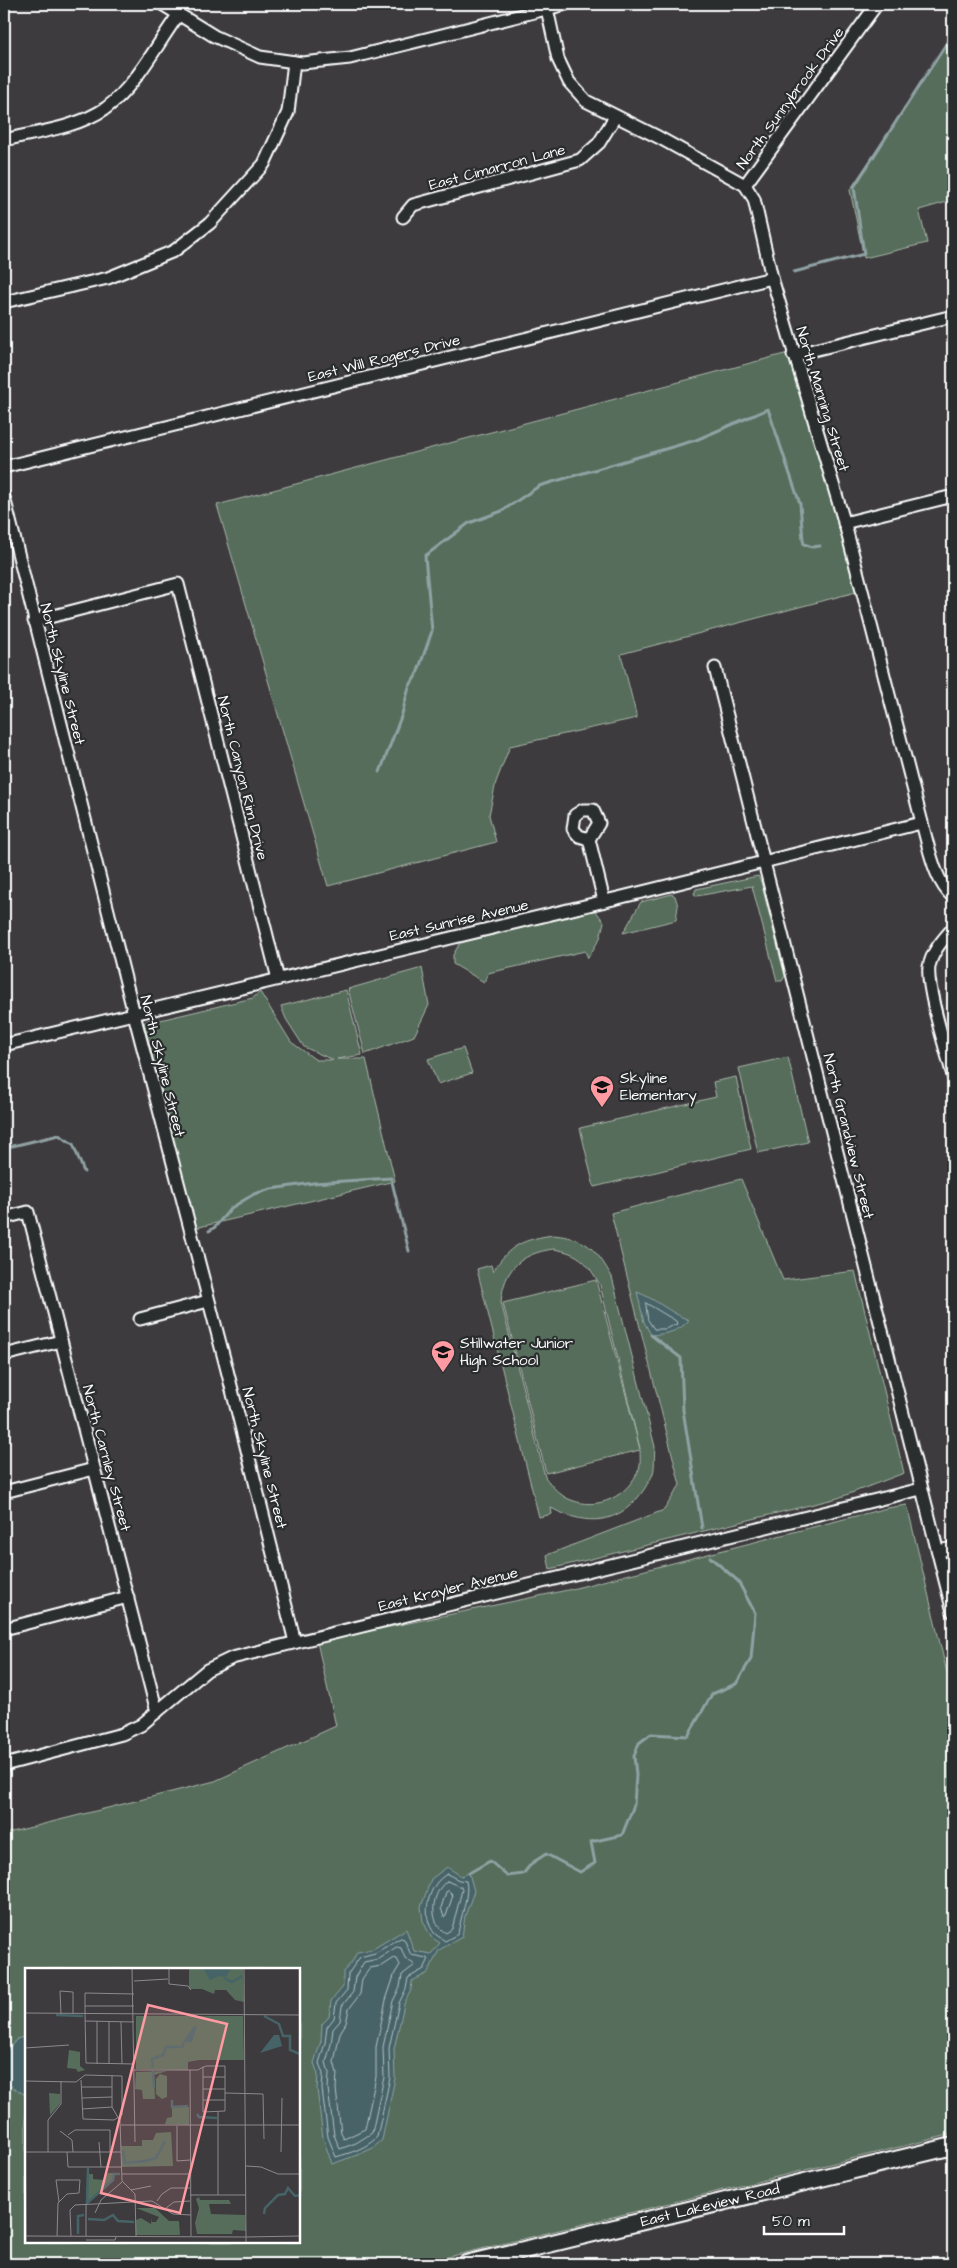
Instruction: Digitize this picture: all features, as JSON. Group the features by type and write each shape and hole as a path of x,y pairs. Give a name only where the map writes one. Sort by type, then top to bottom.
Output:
{"street":[{"path":"162,4 214,36 260,57 302,63 350,58 547,7 566,4"},
{"name":"North Sunnybrook Drive","path":"745,185 877,4"},
{"path":"547,7 558,60 569,82 586,101 658,137 745,185"},
{"path":"4,140 80,121 107,107 136,78 179,14"},
{"path":"4,302 108,278 174,251 210,223 264,164 288,112 294,62"},
{"name":"East Cimarron Lane","path":"403,218 413,206 580,160 599,142 615,117"},
{"name":"North Manning Street","path":"745,185 754,199 759,213 772,278 844,523 921,823 934,866 946,892 953,897"},
{"name":"East Will Rogers Drive","path":"4,467 772,278"},
{"path":"793,354 953,316"},
{"path":"844,523 953,496"},
{"name":"North Skyline Street","path":"4,497 295,1642"},
{"name":"North Canyon Rim Drive","path":"34,621 178,584 278,979"},
{"name":"North Grandview Street","path":"715,668 953,1612"},
{"name":"East Sunrise Avenue","path":"4,1045 921,823"},
{"path":"589,839 604,901"},
{"path":"953,928 936,948 929,967 930,986 953,1076"},
{"name":"North Carnley Street","path":"4,1218 28,1212 157,1712"},
{"path":"140,1319 208,1301"},
{"path":"4,1355 61,1341"},
{"path":"4,1492 94,1469"},
{"name":"East Krayler Avenue","path":"4,1765 122,1734 141,1725 207,1670 232,1658 921,1489"},
{"path":"938,1551 953,1548"},
{"path":"4,1629 128,1597"},
{"name":"East Lakeview Road","path":"466,2264 953,2146"}],"green space":[{"path":"953,36 953,157 949,158 947,202 919,210 927,243 864,258 850,190"},
{"path":"792,352 856,592 621,654 637,718 510,746 496,782 489,815 496,842 328,886 217,505"},
{"path":"758,876 785,976 782,981 777,981 752,886 697,896 694,894 696,889"},
{"path":"672,894 675,896 678,906 676,920 623,933 641,902"},
{"path":"595,910 604,922 600,938 588,958 585,951 488,973 484,982 453,964 453,955 460,943"},
{"path":"422,968 429,1005 414,1036 365,1054 348,989"},
{"path":"346,990 362,1055 337,1059 366,1059 395,1181 195,1228 144,1023 152,1018 156,1021 253,998 260,992 291,1042 316,1060 333,1060 304,1047 286,1019 281,1006"},
{"path":"463,1048 472,1073 438,1084 428,1059"},
{"path":"788,1057 808,1142 758,1153 739,1068"},
{"path":"736,1077 751,1149 594,1187 580,1128 716,1097 713,1082"},
{"path":"741,1179 783,1280 855,1271 904,1473 838,1498 550,1569 547,1555 664,1510 680,1485 611,1213"},
{"path":"553,1235 582,1242 601,1259 612,1277 655,1447 653,1474 645,1488 636,1500 625,1509 614,1516 603,1519 578,1518 551,1508 552,1514 539,1517 477,1269 491,1265 493,1272 511,1249 526,1241","holes":["553,1249 582,1260 600,1285 640,1449 596,1280 503,1303 546,1473 640,1450 639,1469 628,1487 611,1499 592,1504 571,1500 563,1496 545,1477 501,1302 503,1290 510,1272 523,1259 541,1251"]},
{"path":"907,1505 953,1698 953,2134 420,2264 4,2264 4,1834 215,1781 336,1726 317,1642 568,1590 887,1508"}],"water":[{"path":"637,1292 689,1320 672,1332 651,1335 644,1322"},
{"path":"447,1867 461,1876 469,1873 474,1891 465,1916 462,1937 439,1950 428,1973 412,1981 411,1990 404,2004 394,2049 395,2078 382,2140 373,2148 332,2164 323,2138 317,2089 318,2074 314,2063 321,2041 322,2024 329,2017 331,2001 343,1987 343,1972 352,1962 357,1952 373,1949 406,1929 414,1951 431,1954 440,1943 431,1937 423,1921 421,1907 431,1879"},
{"path":"25,2036 25,2094 9,2084 6,2080 4,2069 4,2054 17,2039"}],"waterway":[{"path":"794,272 864,254 854,187 953,33"},
{"path":"380,772 402,714 409,687 417,674 432,631 425,556 469,523 502,511 539,486 696,440 768,409 800,504 804,544 812,547 820,546"},
{"path":"4,1148 59,1135 73,1144 84,1172"},
{"path":"209,1231 215,1227 231,1208 254,1194 271,1189 313,1183 391,1178 409,1251"},
{"path":"651,1335 681,1358 683,1410 702,1528"},
{"path":"469,1873 490,1861 507,1876 523,1874 532,1863 546,1854 580,1872 595,1863 591,1842 622,1835 634,1805 636,1775 634,1756 639,1743 651,1734 688,1736 712,1694 736,1684 751,1659 755,1613 738,1581 710,1557"}],"place":[{"name":"Skyline Elementary","path":"602,1108"},
{"name":"Stillwater Junior High School","path":"443,1373"}]}
